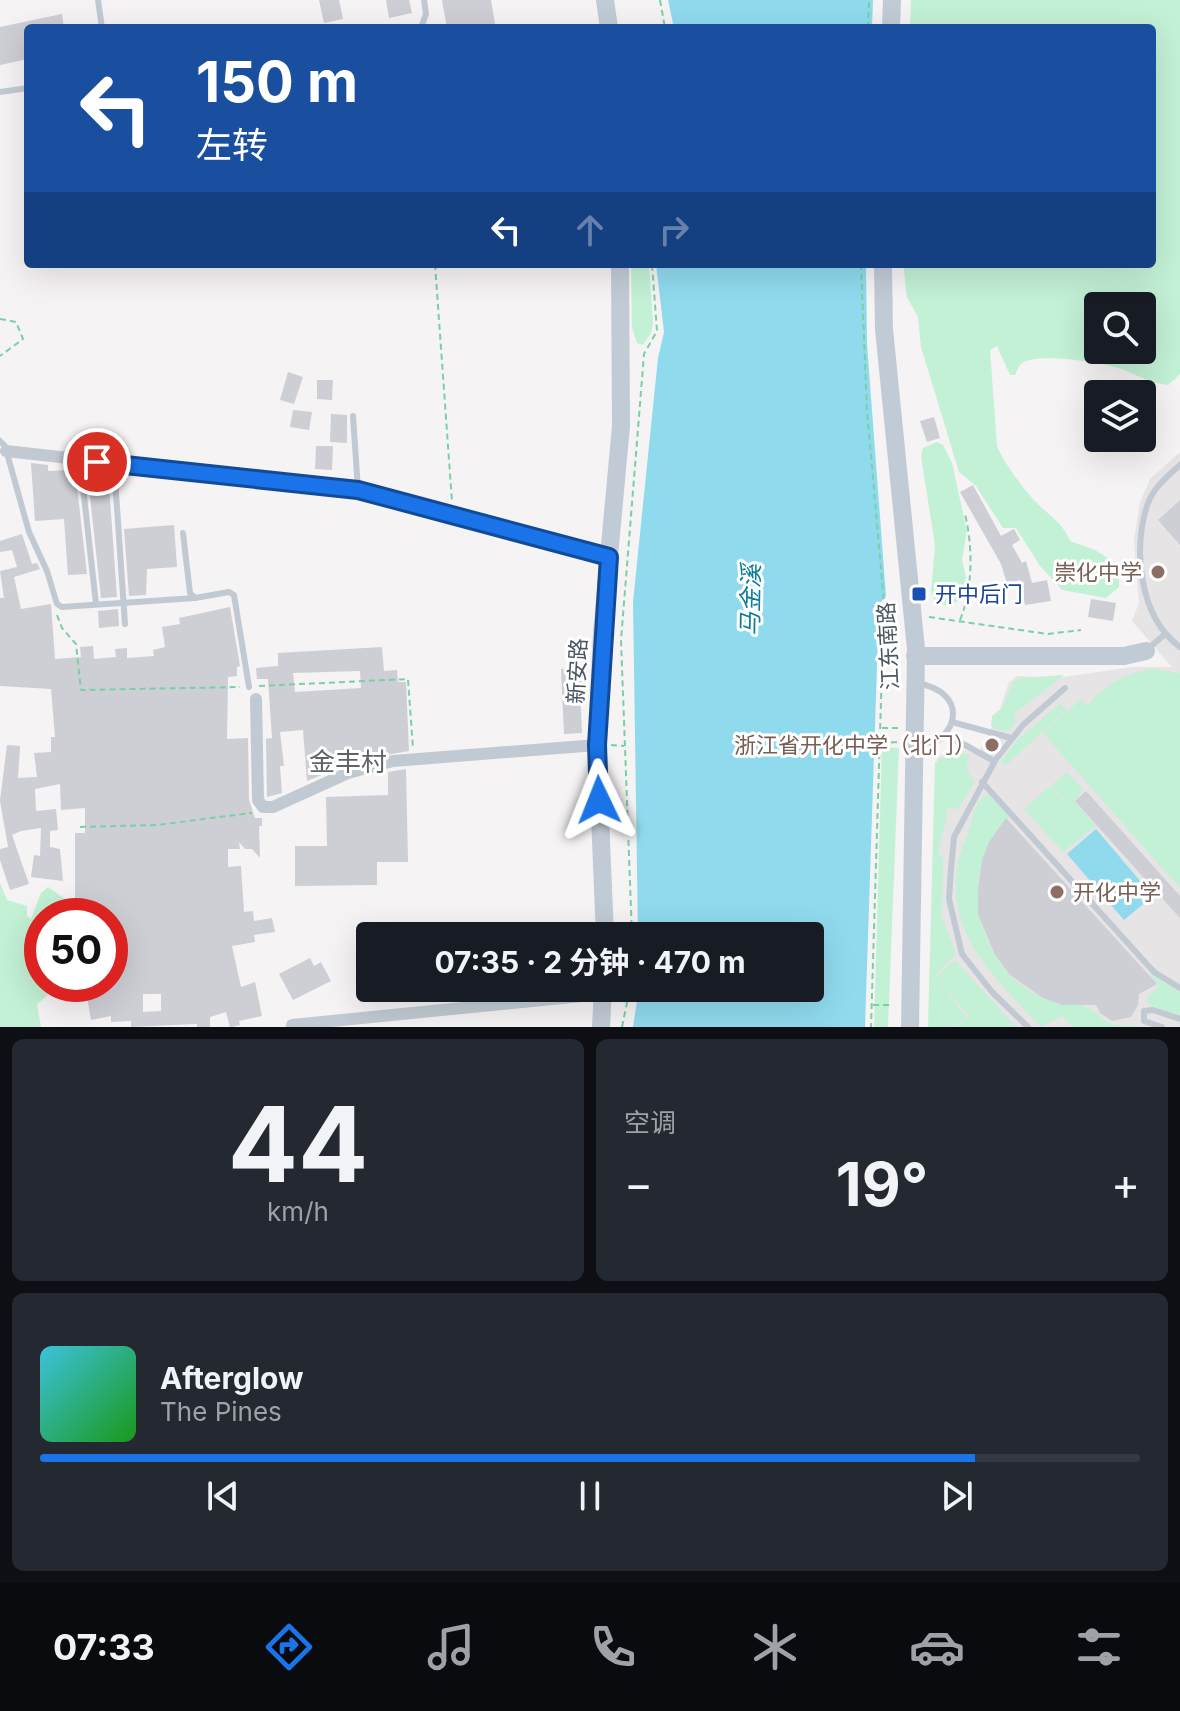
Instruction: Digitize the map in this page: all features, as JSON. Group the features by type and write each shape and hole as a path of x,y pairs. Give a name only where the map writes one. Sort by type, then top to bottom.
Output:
{"street":[{"path":"605,0 608,24"},
{"path":"891,24 892,0"},
{"name":"新安路","path":"604,922 597,745 621,426 620,268"},
{"name":"江东南路","path":"883,268 884,329 915,656 915,683 906,747 910,1027"},
{"path":"3,446 80,460 358,490 609,557"},
{"path":"915,656 1124,656 1146,651"},
{"path":"256,699 258,800 263,807 273,807 348,773 393,761 597,745"},
{"path":"292,1025 502,1002"},
{"path":"601,1027 602,1002"}],"lane":[{"path":"98,0 101,24"},
{"path":"422,24 426,14 424,0"},
{"path":"0,92 24,89"},
{"path":"353,416 358,490"},
{"path":"3,446 29,532 57,604 62,607 195,598 229,592 234,595 249,687"},
{"path":"80,460 96,604"},
{"path":"114,464 125,624"},
{"path":"1180,465 1161,482 1148,502 1141,537 1145,591 1165,634 1180,647"},
{"path":"183,533 188,583 190,593 195,598"},
{"path":"1146,651 1165,634"},
{"path":"906,747 934,746 947,735 952,722 952,705 947,696 937,688 915,683"},
{"path":"1028,1027 969,964 959,946 949,899 954,837 994,761 1011,738 1065,688"},
{"path":"952,722 1011,738"},
{"path":"947,735 994,761"},
{"path":"982,782 1154,972 1180,988"},
{"path":"1162,1027 1144,1021 1144,1011 1153,1010 1180,1019"}],"path":[{"path":"660,0 664,24"},
{"path":"868,24 869,0"},
{"path":"435,268 453,515"},
{"path":"631,922 621,640 644,354 657,331 652,268"},
{"path":"861,268 867,410 884,603 871,1027"},
{"path":"0,319 16,322 23,339 0,356"},
{"path":"959,621 965,608 970,562 965,514"},
{"path":"912,615 1048,634 1081,630"},
{"path":"881,728 899,728"},
{"path":"880,743 906,747"},
{"path":"80,827 157,825 253,813 263,807"},
{"path":"622,1027 627,1002"},
{"path":"871,1005 892,1005"}],"shaded area":[{"name":"开化中学","path":"1180,452 1180,1027 930,1027 937,758 955,747 978,754 997,718 1009,682 1017,676 1057,678 1132,667 1172,667 1132,621 1139,603 1134,541 1140,502 1150,479"}],"green space":[{"path":"911,0 1180,0 1180,374 1168,385 1100,364 1156,364 1156,292 1084,292 1084,361 1052,358 1028,360 1021,364 1015,375 1010,375 997,346 990,350 1000,453 1022,486 1058,523 1070,541 1095,550 1119,565 1119,587 1106,598 1062,590 1040,566 1016,528 1003,528 976,486 959,472 921,347 918,317 907,297 903,268 1156,268 1156,24 910,24"},
{"path":"631,268 649,268 653,324 643,345 637,343 632,328"},
{"path":"937,442 943,445 952,463 967,531 962,559 966,578 961,600 946,606 934,599 931,592 935,545 921,456 923,448"},
{"path":"1153,669 1180,673 1180,888 1043,733 1081,699 1088,705 1117,681"},
{"path":"1064,675 1016,712 1013,716 1016,721 1011,728 1002,730 991,726 992,716 1002,708 1013,682 1020,678"},
{"path":"1061,703 1067,710 1005,766 1001,762 1017,740"},
{"path":"882,747 899,748 888,1027 874,1027"},
{"path":"955,751 970,756 967,769 975,781 958,809 948,808 939,854 943,858 942,917 956,954 934,977 966,1016 955,1027 928,1027 935,762"},
{"path":"1067,772 1083,790 1074,801 1096,826 1063,852 1024,809 1049,786 1080,820 1051,786"},
{"path":"988,795 1010,816 991,842 978,884 979,911 996,958 1018,983 1032,993 1048,1000 1084,1006 1115,1025 1139,1027 1073,1027 1062,1016 1041,1027 983,962 969,939 960,915 956,890 959,861 975,810 979,801"},
{"path":"0,883 7,900 24,905 24,1002 39,1002 37,1004 41,1027 0,1027"},
{"path":"48,887 64,898 39,898"},
{"path":"955,960 1016,1027 957,1027 969,1015 935,978"},
{"path":"1152,973 1180,993 1180,1016 1148,1005 1147,998 1159,986 1150,975"}],"water":[{"path":"668,0 873,0 872,24 673,24"},
{"name":"马金溪","path":"656,268 866,268 867,344 886,596 879,604 865,1027 633,1027 637,1002 824,1002 824,922 638,922 633,602 658,358 664,332"},
{"path":"1096,829 1153,896 1124,920 1067,854"}],"building":[{"path":"319,0 339,0 343,19 324,23"},
{"path":"386,0 409,0 412,13 389,18"},
{"path":"442,0 491,0 495,24 446,24"},
{"path":"62,14 63,24 24,24 24,60 0,65 0,27"},
{"path":"288,372 303,377 294,404 280,400"},
{"path":"317,380 333,380 332,400 317,399"},
{"path":"293,410 312,412 309,430 290,427"},
{"path":"331,414 347,415 347,443 330,442"},
{"path":"934,417 940,438 927,442 920,421"},
{"path":"316,446 333,446 332,470 315,469"},
{"path":"31,463 48,465 48,471 75,470 87,574 68,575 64,519 35,521"},
{"path":"87,469 108,471 117,597 101,598"},
{"path":"973,485 1001,536 1014,529 1020,540 1012,545 1022,563 1026,561 1032,583 1047,580 1051,601 1025,605 1020,580 1007,584 1001,564 960,492"},
{"path":"1180,500 1180,545 1158,520"},
{"path":"174,525 177,567 147,569 146,595 129,596 124,529"},
{"path":"22,534 32,564 37,563 40,569 14,577 21,609 51,604 55,659 81,657 80,647 93,646 94,659 116,657 115,649 127,648 127,658 154,656 153,650 165,647 162,627 180,624 179,618 230,607 240,666 237,667 237,676 228,677 227,739 248,738 249,800 255,818 262,818 262,826 259,826 260,858 239,842 240,849 228,849 228,867 241,866 244,912 253,911 254,921 272,918 275,932 254,935 255,942 232,946 241,987 255,982 262,1016 239,1021 240,1025 232,1027 226,1012 210,1017 210,1027 197,1027 197,1024 131,1027 131,1021 111,1022 111,1016 91,1020 88,1002 128,1002 128,898 75,898 75,833 85,833 85,808 61,810 60,784 35,789 36,811 56,809 58,830 50,831 50,847 60,849 63,881 31,877 34,855 40,856 41,828 21,831 12,835 29,884 10,890 0,860 0,849 8,847 0,801 7,745 20,746 18,778 37,777 34,753 51,752 51,737 55,737 51,689 0,686 0,598 4,598 0,571 17,567 12,550 0,552 0,541","holes":["143,994 161,994 161,1011 143,1012"]},
{"path":"1091,599 1116,603 1113,621 1088,617"},
{"path":"118,609 119,626 99,628 98,611"},
{"path":"382,647 384,671 397,670 398,682 406,682 409,751 351,761 335,769 324,770 324,774 307,781 303,730 280,732 284,766 280,766 282,793 267,797 266,739 272,738 268,679 257,679 256,668 278,666 278,653","holes":["360,671 361,688 295,692 293,673"]},
{"path":"586,667 587,687 580,688 582,733 564,734 561,669"},
{"path":"406,769 408,862 377,862 377,885 295,886 295,846 327,846 326,797 388,795 388,772"},
{"path":"1086,791 1180,896 1180,918 1075,801"},
{"path":"1006,818 1157,984 1139,994 1138,1005 1131,1017 1112,1021 1100,1013 1096,1005 1062,1005 1043,998 1010,975 995,955 978,914 978,889 982,860 989,842"},
{"path":"310,958 314,966 321,962 331,981 293,1000 279,974"}],"place":[{"name":"崇化中学","path":"1158,572"},
{"name":"开中后门","path":"919,594"},
{"name":"浙江省开化中学（北门）","path":"992,745"},
{"name":"开化中学","path":"1057,892"}],"district":[{"name":"金丰村","path":"348,762"}],"route":[{"path":"97,462 358,490 609,557 597,745 599,800"}]}
